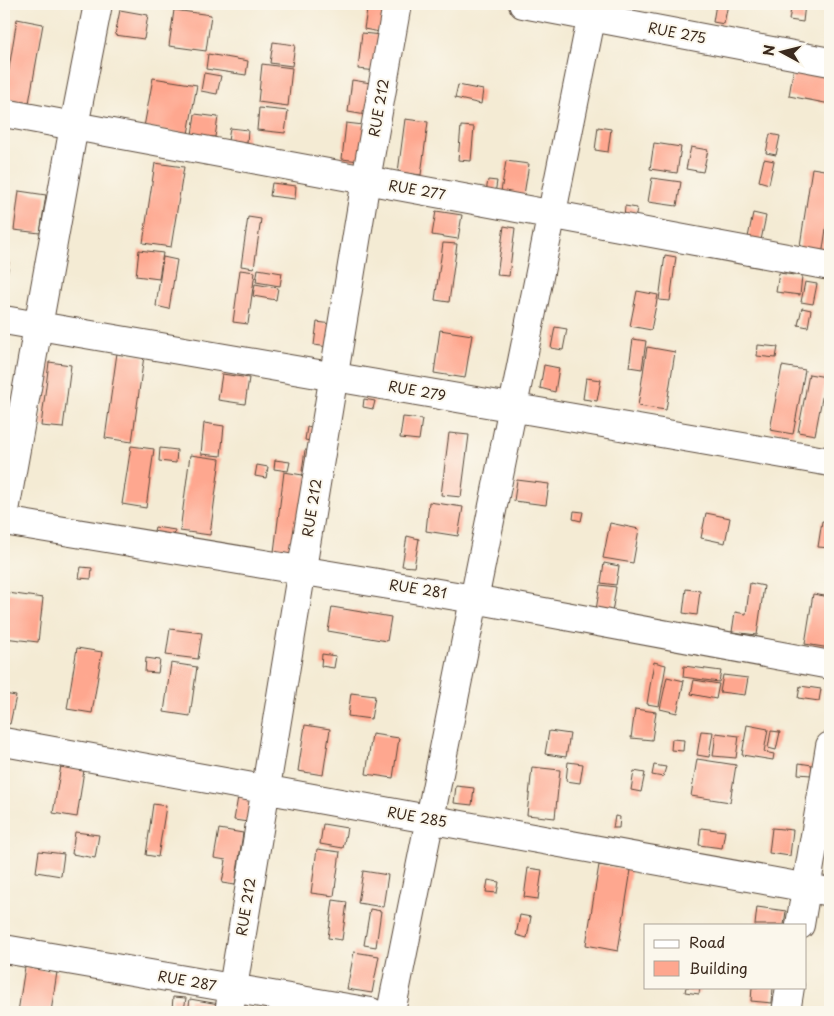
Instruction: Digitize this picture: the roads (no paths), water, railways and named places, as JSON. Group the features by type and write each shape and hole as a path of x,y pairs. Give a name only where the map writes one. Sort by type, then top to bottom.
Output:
{"street":[{"path":"4,516 74,126 98,4"},
{"name":"RUE 212","path":"231,1000 333,376 398,4"},
{"name":"RUE 275","path":"523,4 593,10 830,62"},
{"path":"390,1012 593,10"},
{"name":"RUE 277","path":"4,113 830,266"},
{"name":"RUE 279","path":"4,320 830,462"},
{"name":"RUE 281","path":"4,521 474,598 830,665"},
{"name":"RUE 285","path":"4,742 818,890"},
{"path":"801,924 818,890 830,746"},
{"name":"RUE 287","path":"4,950 231,1000 371,1012"},
{"path":"786,1012 790,988"}]}
